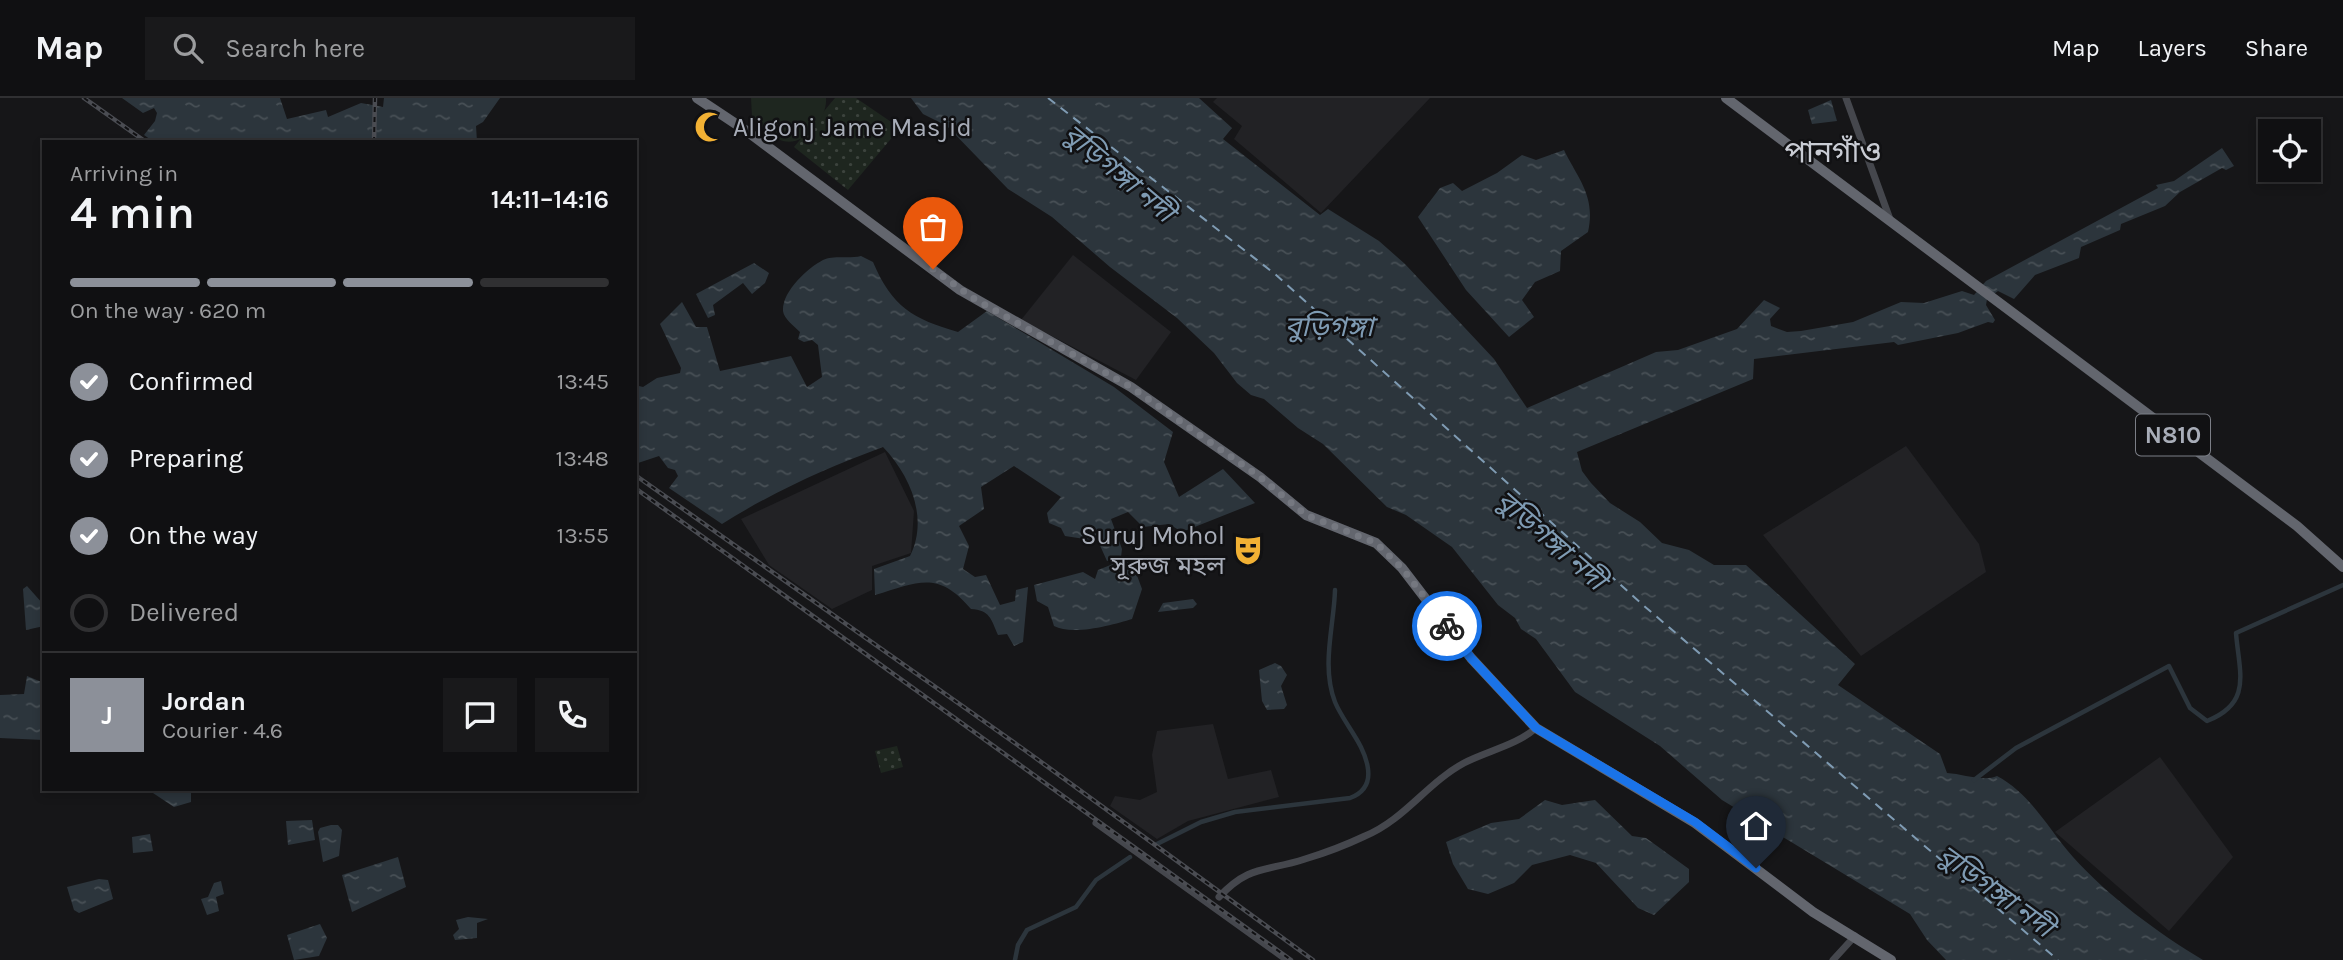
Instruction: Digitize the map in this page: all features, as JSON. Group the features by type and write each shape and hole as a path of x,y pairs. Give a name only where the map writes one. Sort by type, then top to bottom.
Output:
{"highway":[{"path":"697,98 748,132 960,290 1131,387 1260,477 1306,515 1376,543 1402,568 1471,658 1536,728 1695,822 1813,912 1891,960"},
{"name":"N810","path":"1726,98 1892,226 2297,526 2343,567"}],"street":[{"path":"1846,98 1892,226"},
{"path":"1219,897 1239,878 1258,869 1304,859 1370,834 1401,814 1419,794 1455,768 1521,739 1536,728"},
{"path":"1097,823 1287,960"},
{"path":"1833,960 1854,936"}],"shaded area":[{"path":"751,98 826,98 826,106 814,129 791,142 770,134 752,117"},
{"path":"835,98 856,98 900,128 848,190 794,147"},
{"path":"1217,98 1430,98 1321,213 1234,139 1242,126 1213,102"},
{"path":"1073,255 1171,332 1136,380 1021,320"},
{"path":"1906,446 1979,544 1986,572 1861,656 1763,535"},
{"path":"885,452 914,511 911,553 872,566 872,590 832,609 769,565 741,519"},
{"path":"1213,724 1228,779 1271,770 1279,797 1188,821 1157,839 1110,806 1115,796 1140,800 1157,792 1152,755 1157,731"},
{"path":"897,746 903,767 881,773 875,751"},
{"path":"2160,757 2233,857 2169,931 2055,832"}],"water":[{"path":"122,98 280,98 287,119 326,110 328,117 361,103 383,107 384,98 500,98 483,122 476,126 477,140 151,140 144,135 155,121 157,113 154,108 143,113"},
{"name":"বুড়িগঙ্গা","path":"911,98 1199,98 1232,128 1223,139 1320,215 1328,209 1379,241 1405,264 1494,359 1527,408 1656,352 1678,350 1737,329 1764,300 1780,308 1770,319 1771,326 1787,332 1853,322 1901,302 1924,303 1962,291 1974,295 1986,281 2158,188 2156,185 2174,181 2222,148 2234,166 2226,170 2222,168 2180,192 2165,206 2121,224 2120,230 2081,247 2079,258 2035,275 2014,299 1998,291 1987,299 1986,305 1995,320 1993,323 1988,322 1958,333 1898,345 1894,342 1754,359 1753,379 1577,452 1582,471 1610,503 1640,522 1662,543 1689,550 1714,565 1746,565 1855,664 1838,685 1940,754 1947,773 1980,778 1997,776 2020,792 2073,857 2102,886 2152,926 2203,960 1946,960 1927,940 1910,914 1722,800 1660,746 1575,692 1536,639 1521,629 1515,618 1498,605 1452,547 1406,515 1387,507 1323,444 1298,428 1264,399 1251,395 1237,383 1214,353 1177,318 1110,267 1052,217 1008,189 947,126 923,114"},
{"path":"1831,100 1837,121 1812,124 1808,110"},
{"path":"1564,150 1588,198 1588,232 1561,251 1560,271 1535,282 1522,300 1534,317 1509,337 1466,290 1418,217 1440,188 1453,183 1462,191 1497,173 1522,155 1536,160"},
{"path":"861,256 873,262 896,300 928,322 958,332 987,311 1114,387 1173,432 1164,462 1179,497 1223,469 1255,503 1182,532 1169,524 1143,527 1128,512 1111,519 1122,549 1121,557 1107,561 1098,541 1065,536 1061,528 1049,523 1047,513 1061,497 1014,466 981,487 984,509 959,526 969,546 963,569 975,577 986,575 1000,605 1015,601 1016,590 1028,587 1023,642 1014,646 1007,634 998,635 986,613 971,609 959,597 938,584 916,583 875,595 874,569 910,556 918,527 914,498 908,484 893,458 883,447 800,481 722,524 669,488 678,476 659,456 637,463 637,386 643,387 657,378 680,373 681,368 660,324 682,302 696,327 707,327 720,371 791,356 807,387 822,377 818,345 812,340 804,342 798,339 800,332 787,320 783,311 784,303 791,288 803,274 823,260"},
{"path":"754,263 769,273 765,283 752,294 743,283 713,305 715,315 708,318 696,294"},
{"path":"1118,562 1132,562 1142,589 1132,619 1082,630 1054,626 1048,607 1037,601 1034,585 1083,572 1095,579 1098,570"},
{"path":"27,586 42,603 42,626 26,630 23,589"},
{"path":"1193,599 1197,604 1193,608 1158,612 1163,603"},
{"path":"1275,663 1281,666 1287,675 1281,686 1287,705 1284,709 1267,710 1262,701 1259,670"},
{"path":"27,676 42,682 42,740 0,738 0,695 24,694"},
{"path":"150,791 191,791 191,802 174,807"},
{"path":"1545,800 1562,805 1595,800 1632,836 1646,838 1689,869 1689,882 1654,915 1638,908 1596,863 1570,855 1532,865 1514,883 1488,894 1468,889 1453,864 1446,842 1491,823 1519,819"},
{"path":"312,820 315,840 288,845 286,821"},
{"path":"338,825 342,830 339,856 323,862 318,832 320,828"},
{"path":"150,834 153,851 133,853 132,837"},
{"path":"398,857 406,887 352,912 342,875"},
{"path":"99,879 108,880 113,899 79,913 74,910 67,887"},
{"path":"221,881 224,894 216,897 219,911 207,915 201,899 208,897 214,883"},
{"path":"468,917 488,919 477,923 477,938 455,940 453,935 459,929 456,920"},
{"path":"320,924 327,938 319,956 294,960 287,935"}],"waterway":[{"path":"1974,780 2016,748 2169,666 2190,708 2207,721 2222,714 2237,696 2240,685 2236,633 2343,585"},
{"path":"1157,844 1201,822 1235,812 1350,798 1365,787 1368,779 1366,760 1335,702 1331,688 1329,660 1335,590"},
{"path":"1015,960 1018,945 1027,930 1076,907 1096,880 1130,857"}],"ferry route":[{"path":"1048,98 1275,274 1643,605 2058,960"}],"railway":[{"path":"84,98 143,140"},
{"path":"374,140 375,98"},
{"path":"637,476 1026,751 1313,960"},
{"path":"637,489 1291,960"}],"way so far":[{"path":"933,269 973,298 1131,387 1260,477 1306,515 1376,543 1402,568 1447,626"}],"place":[{"name":"Aligonj Jame Masjid","path":"710,127"},
{"name":"Suruj Mohol সূরুজ মহল","path":"1248,550"}],"district":[{"name":"পানগাঁও","path":"1833,152"}],"route":[{"path":"1447,626 1471,658 1536,728 1695,822 1756,868"}],"water label":[{"name":"বুড়িগঙ্গা নদী","path":"1119,173"},
{"name":"বুড়িগঙ্গা নদী","path":"1551,540"},
{"name":"বুড়িগঙ্গা নদী","path":"1996,891"}]}
